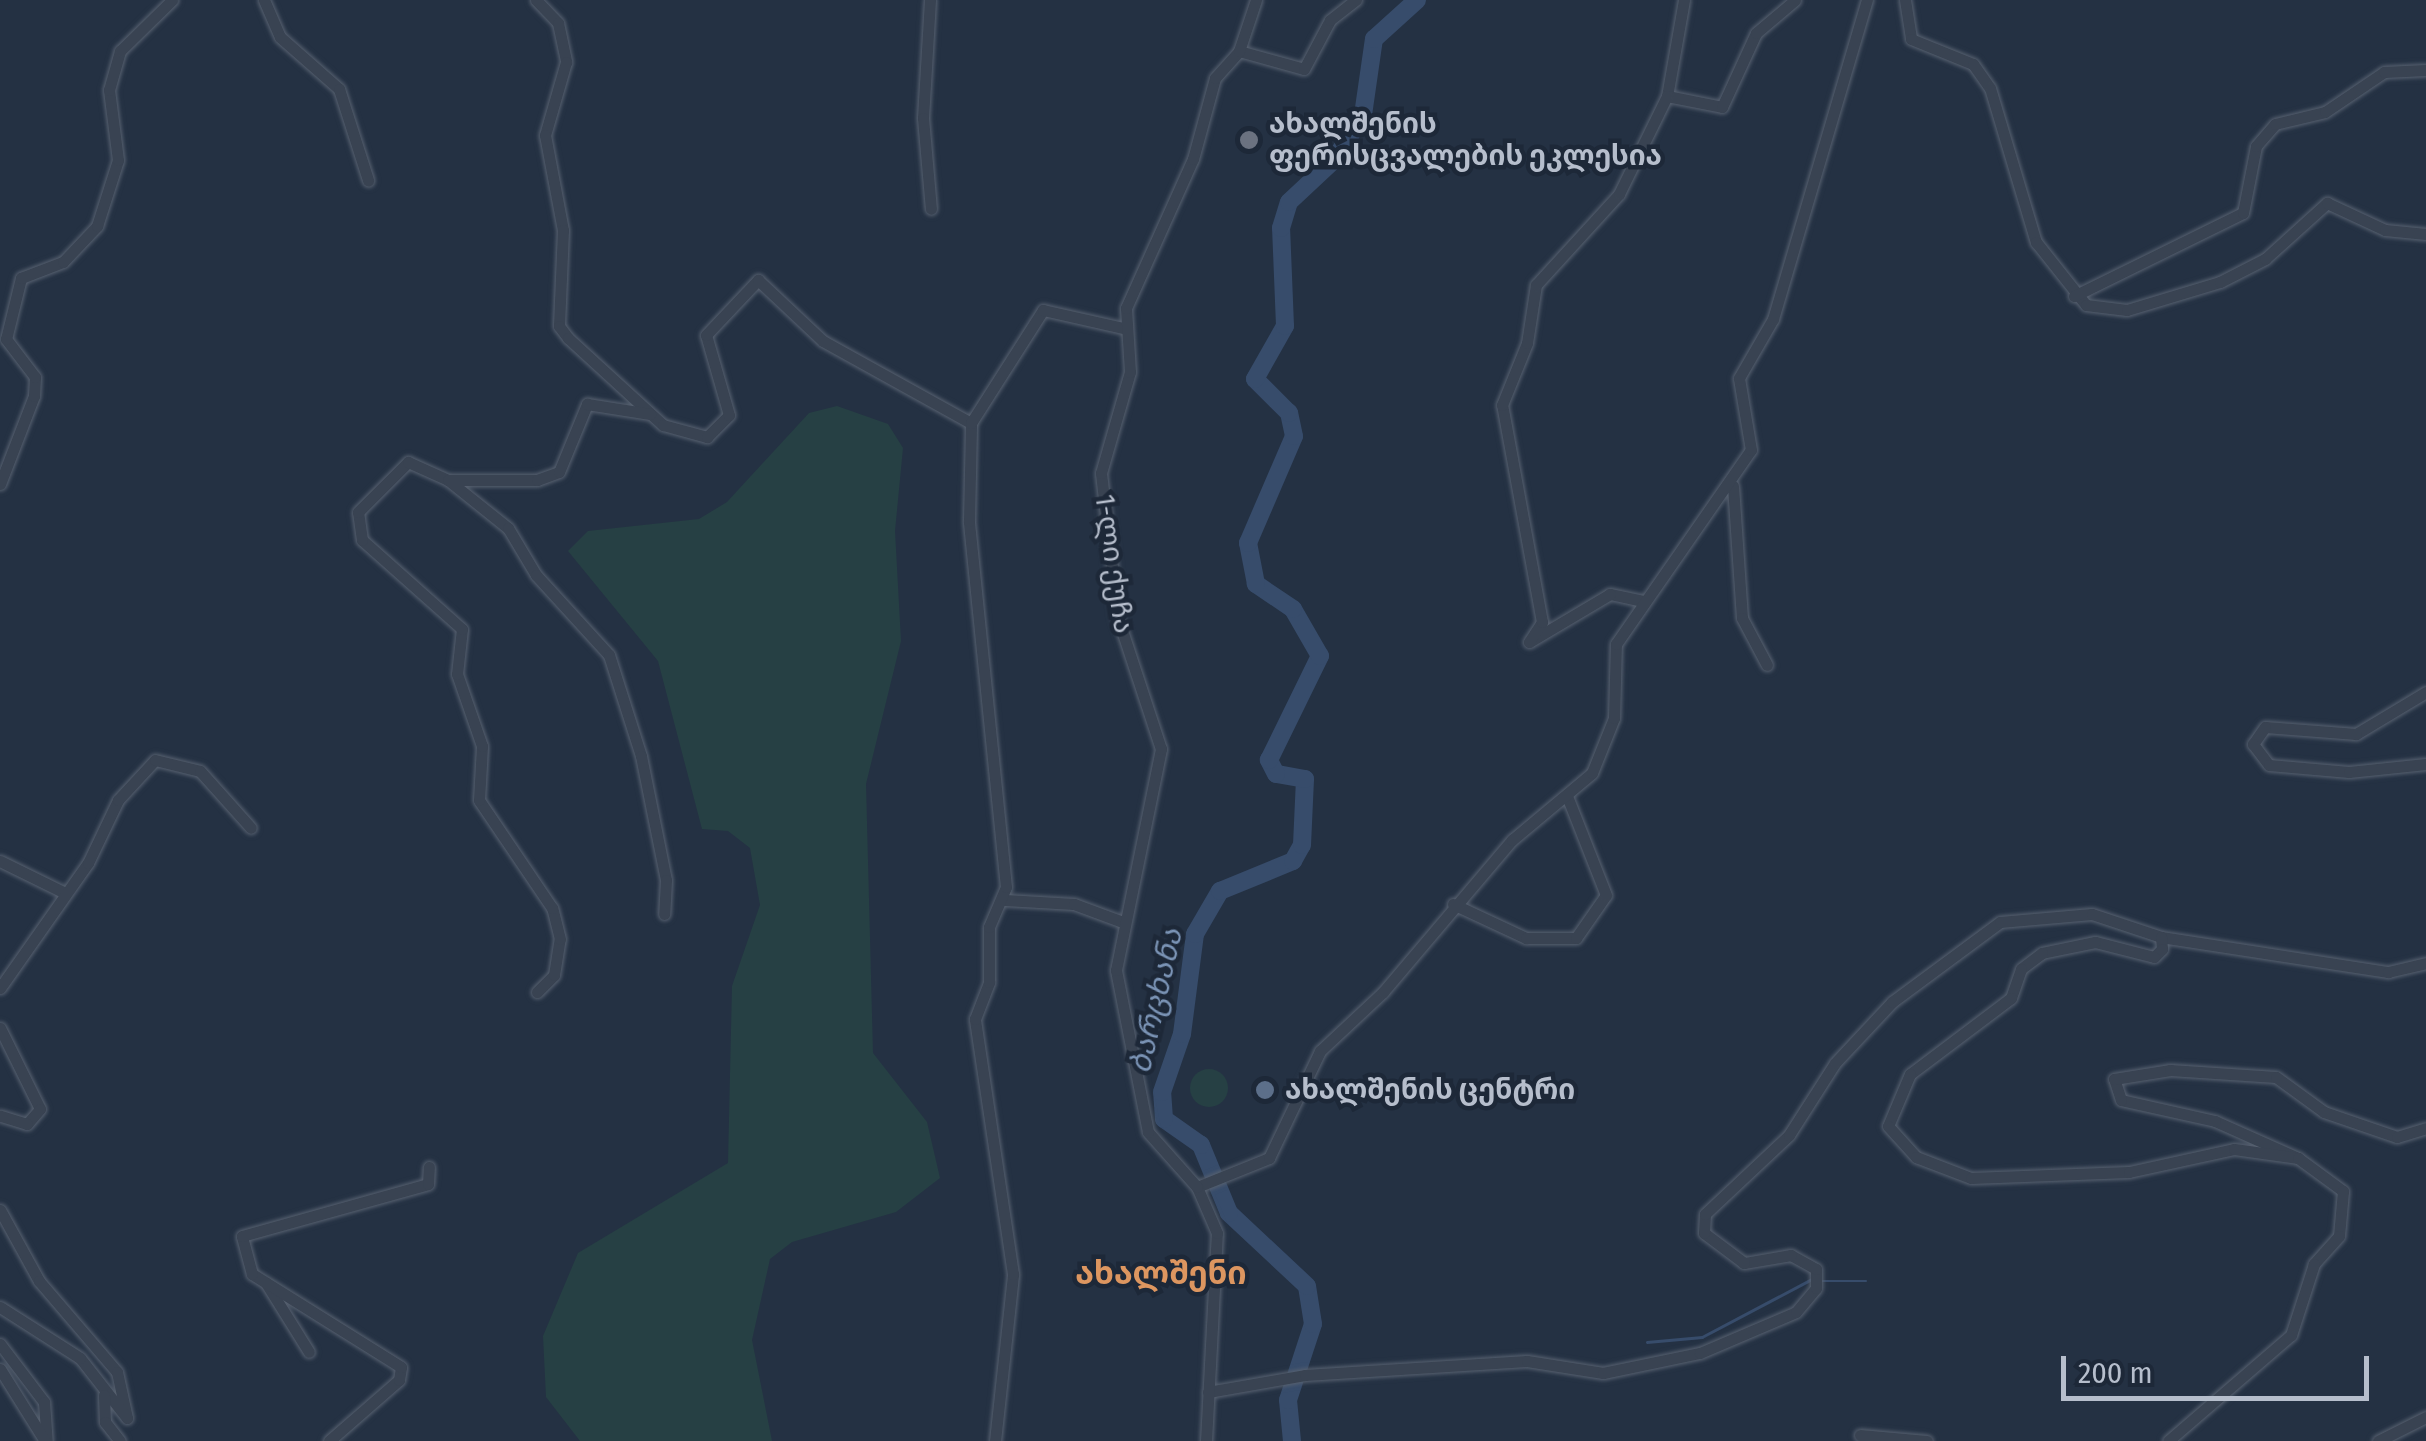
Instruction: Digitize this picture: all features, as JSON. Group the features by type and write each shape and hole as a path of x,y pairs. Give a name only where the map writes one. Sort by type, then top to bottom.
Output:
{"street":[{"path":"0,484 34,396 35,377 6,339 21,278 63,262 96,226 118,160 109,90 120,51 172,0"},
{"path":"264,0 280,38 339,89 368,180"},
{"path":"536,0 558,23 566,62 545,135 562,230 559,326 654,415 694,435 727,425 706,335 758,280 823,341 971,423"},
{"path":"930,0 923,118 931,209"},
{"name":"1-ლი ქუჩა","path":"1206,1441 1219,1254 1200,1185 1148,1132 1131,1081 1116,970 1120,921 1152,827 1161,750 1118,618 1101,474 1130,372 1126,308 1193,160 1215,78 1239,51 1256,0"},
{"path":"1239,51 1304,69 1330,20 1356,0"},
{"path":"1643,600 1610,594 1529,642 1542,622 1502,405 1527,343 1536,285 1618,194 1667,96 1684,0"},
{"path":"1667,96 1722,107 1756,32 1796,0"},
{"path":"1200,1185 1218,1172 1269,1158 1320,1051 1454,904 1567,796 1606,746 1616,644 1643,600 1733,486 1755,434 1739,378 1774,318 1867,0"},
{"path":"1905,0 1911,39 1973,64 1990,88 2036,242 2074,296 2116,311 2195,292 2265,259 2327,202 2385,230 2425,233"},
{"path":"2074,296 2243,214 2256,146 2275,124 2325,112 2384,72 2426,70"},
{"path":"995,1441 1013,1274 975,1019 989,982 989,926 1005,900 990,794 990,660 969,521 971,423 1043,310 1127,329"},
{"path":"448,480 559,472 587,404 654,415"},
{"path":"537,992 554,975 560,940 552,908 479,800 482,746 456,674 462,629 362,540 358,512 394,467 408,462 448,480 508,528 536,575 609,655 641,756 666,880 664,914"},
{"path":"1733,486 1742,618 1767,665"},
{"path":"2426,692 2356,734 2265,726 2253,744 2268,765 2349,772 2426,764"},
{"path":"0,988 65,893 118,800 155,760 200,771 251,828"},
{"path":"1454,904 1526,938 1576,938 1606,895 1567,796"},
{"path":"0,861 65,893"},
{"path":"1005,900 1074,904 1120,921"},
{"path":"1208,1392 1272,1378 1527,1361 1603,1373 1700,1353 1796,1312 1816,1288 1816,1268 1790,1255 1744,1263 1704,1233 1706,1214 1789,1135 1836,1063 1892,1002 2016,916 2092,914 2161,937 2388,972 2426,963"},
{"path":"2161,937 2154,957 2095,942 2042,952 2021,969 2010,998 1897,1089 1894,1142 1996,1181 2129,1172 2204,1150 2298,1158"},
{"path":"0,1028 40,1109 27,1124 0,1116"},
{"path":"2168,1441 2291,1335 2314,1264 2339,1236 2343,1191 2298,1158 2215,1120 2120,1100 2114,1079 2170,1070 2276,1077 2324,1112 2397,1137 2426,1128"},
{"path":"310,1352 263,1280 239,1254 249,1230 281,1230 428,1184 429,1166"},
{"path":"0,1210 39,1282 108,1356 127,1418 69,1349 0,1307"},
{"path":"263,1280 401,1367 398,1380 330,1441"},
{"path":"0,1344 44,1402 46,1441"},
{"path":"0,1369 46,1441"},
{"path":"104,1395 105,1422 120,1441"},
{"path":"2378,1441 2426,1417"},
{"path":"1860,1434 1927,1441"}],"green space":[{"path":"837,406 888,424 903,448 895,531 901,641 866,784 873,1053 927,1122 940,1178 896,1212 792,1242 770,1259 752,1340 772,1441 580,1441 546,1397 543,1336 578,1253 728,1163 732,986 760,905 750,848 728,831 702,829 658,661 568,551 588,531 699,519 727,502 809,413"},
{"path":"1209,1069 1222,1075 1228,1088 1222,1101 1209,1107 1196,1101 1190,1088 1196,1075"}],"waterway":[{"name":"ბარცხანა","path":"1292,1441 1288,1400 1313,1324 1307,1286 1229,1213 1201,1145 1164,1119 1162,1092 1182,1034 1195,934 1220,891 1293,861 1302,845 1305,779 1276,774 1269,760 1320,656 1293,609 1256,584 1248,543 1294,436 1289,413 1255,379 1285,326 1281,228 1289,202 1335,159 1363,115 1374,39 1417,0"},
{"path":"1647,1342 1702,1337 1812,1279"},
{"path":"1821,1281 1866,1281"}],"place":[{"name":"ახალშენის ფერისცვალების ეკლესია","path":"1249,140"},
{"name":"ახალშენის ცენტრი","path":"1265,1090"}],"district":[{"name":"ახალშენი","path":"1161,1273"}]}
